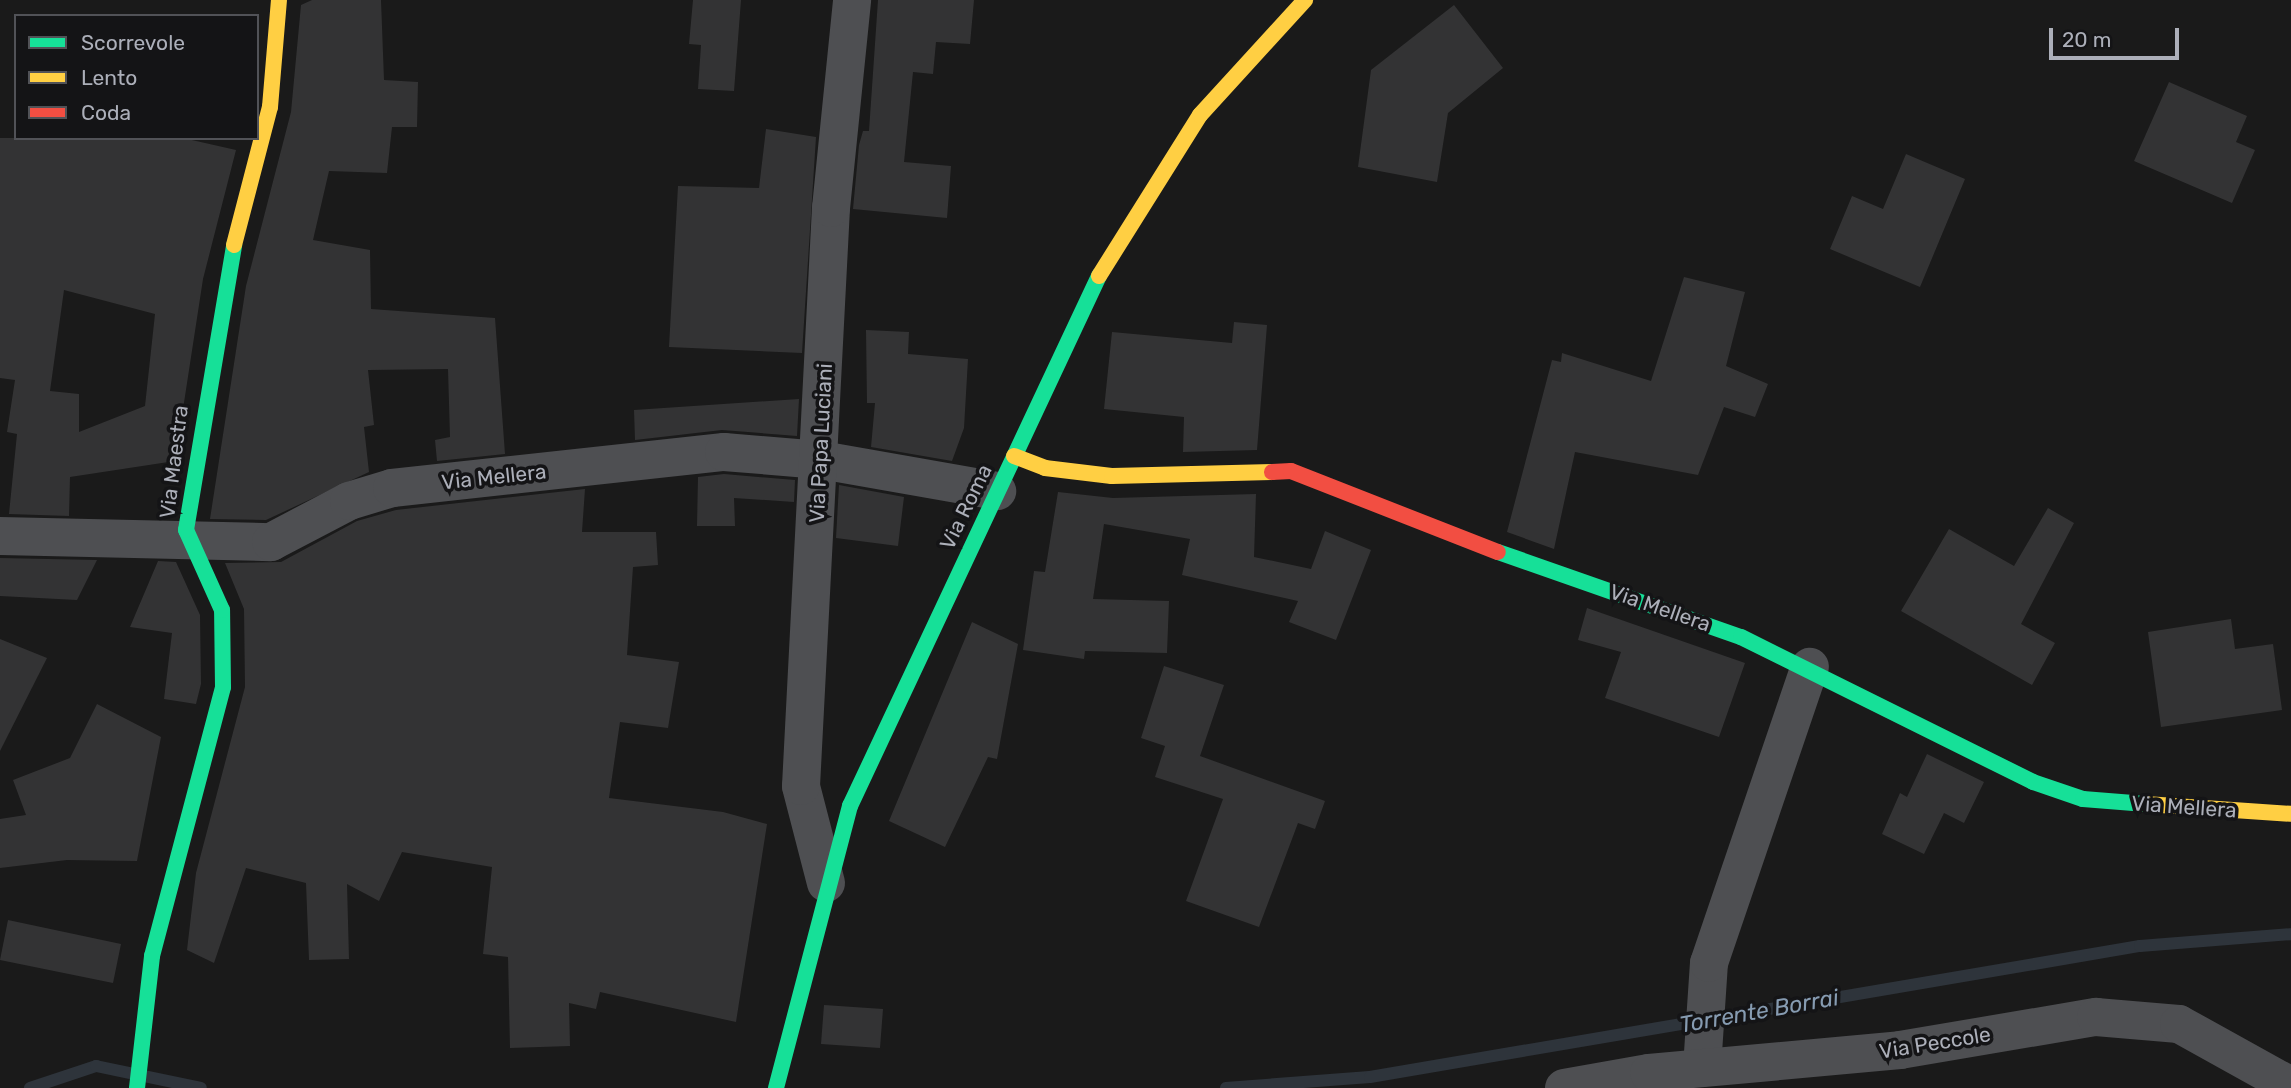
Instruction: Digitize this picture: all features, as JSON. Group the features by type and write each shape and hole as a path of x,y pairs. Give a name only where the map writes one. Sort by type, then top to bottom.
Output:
{"street":[{"name":"Via Maestra","path":"137,1088 152,956 223,687 222,610 186,530 205,388 270,107 279,0"},
{"name":"Via Papa Luciani","path":"826,883 801,786 821,460 831,208 852,0"},
{"name":"Via Roma","path":"776,1088 826,883 855,794 1102,269 1140,205 1200,115 1304,0"},
{"name":"Via Mellera","path":"0,536 271,541 349,500 393,488 724,453 821,460 997,491"},
{"name":"Via Mellera","path":"1014,456 1045,468 1112,476 1291,471 1810,667 2033,782 2083,799 2291,814"},
{"path":"1702,1052 1709,963 1810,667"},
{"name":"Via Peccole","path":"1564,1088 1702,1052 1750,1077 2096,1017 2140,1018 2179,1024 2291,1086"}],"building":[{"path":"312,0 381,0 384,80 418,82 417,127 392,127 387,173 329,171 313,240 370,250 371,309 495,318 505,454 437,461 435,440 450,437 448,369 368,370 374,425 364,427 369,472 266,520 210,519 246,286 291,112 301,5"},
{"path":"693,0 741,0 734,91 698,89 701,45 689,44"},
{"path":"878,0 974,0 970,44 936,42 933,74 913,72 904,162 951,166 947,218 853,209 859,145 863,131 869,131"},
{"path":"1454,5 1503,68 1448,113 1437,182 1358,167 1371,70"},
{"path":"2169,82 2247,116 2236,142 2255,150 2232,203 2134,161"},
{"path":"766,129 816,137 802,353 669,347 678,186 759,188"},
{"path":"0,138 192,140 236,150 203,279 175,461 70,477 69,516 9,514 17,434 7,432 15,380 0,378","holes":["64,290 155,314 145,406 79,432 79,394 50,391"]},
{"path":"1906,154 1965,179 1920,287 1830,249 1852,196 1883,209"},
{"path":"1684,277 1745,292 1726,366 1768,384 1755,417 1724,407 1698,475 1575,452 1554,549 1507,532 1552,360 1561,362 1562,353 1651,381"},
{"path":"1234,322 1267,325 1257,450 1183,452 1184,417 1104,409 1112,332 1232,343"},
{"path":"866,330 909,332 908,354 968,359 964,428 952,461 871,447 875,403 867,403"},
{"path":"799,399 797,436 722,430 635,440 634,410"},
{"path":"724,474 795,480 794,502 734,498 735,526 697,526 698,477"},
{"path":"839,485 904,497 898,546 836,538"},
{"path":"585,489 582,532 656,532 658,565 633,567 627,655 679,662 668,728 620,722 609,798 723,812 767,824 736,1022 600,992 596,1009 569,1003 570,1046 510,1048 508,957 483,954 492,867 402,852 379,901 347,884 349,959 309,960 306,883 246,868 214,963 187,950 196,873 245,687 244,609 225,563 281,562 357,521 396,510"},
{"path":"1058,492 1113,498 1256,494 1254,557 1311,569 1325,531 1371,550 1336,640 1289,622 1298,601 1182,575 1190,539 1104,524 1093,599 1169,601 1167,653 1085,651 1084,659 1023,650 1034,571 1045,572"},
{"path":"2048,508 2074,523 2021,624 2055,643 2032,685 1901,611 1949,529 2014,566"},
{"path":"0,558 97,560 77,600 0,596"},
{"path":"158,561 176,562 200,615 201,684 196,704 164,699 172,633 130,627"},
{"path":"1587,608 1745,663 1719,737 1605,698 1621,652 1578,640"},
{"path":"2231,619 2235,649 2273,644 2282,710 2161,727 2148,632"},
{"path":"972,622 1018,644 997,759 988,757 945,847 889,821"},
{"path":"0,639 47,658 0,751"},
{"path":"1164,666 1224,685 1200,756 1325,801 1315,829 1298,823 1259,927 1186,901 1223,799 1155,777 1165,746 1141,738"},
{"path":"97,704 161,737 137,861 67,860 0,868 0,819 26,815 13,780 70,758"},
{"path":"1927,754 1984,782 1964,823 1944,813 1924,854 1882,834 1900,793 1907,797"},
{"path":"8,920 121,944 113,983 0,960"},
{"path":"824,1005 883,1009 880,1048 821,1044"}],"waterway":[{"name":"Torrente Borrai","path":"1226,1088 1370,1077 2140,946 2291,934"},
{"name":"Torrente Borrai","path":"30,1088 96,1066 201,1088"}],"traffic: fast":[{"path":"137,1088 152,956 223,687 222,610 186,530 234,245"},
{"path":"776,1088 850,806 1099,276"},
{"path":"1498,552 1741,637 2033,782 2083,799 2146,804"}],"traffic: slow":[{"path":"234,245 270,107 279,0"},
{"path":"1099,276 1200,115 1305,0"},
{"path":"1014,456 1045,468 1112,476 1272,472"},
{"path":"2146,804 2291,814"}],"traffic: jam":[{"path":"1272,472 1291,471 1498,552"}]}
